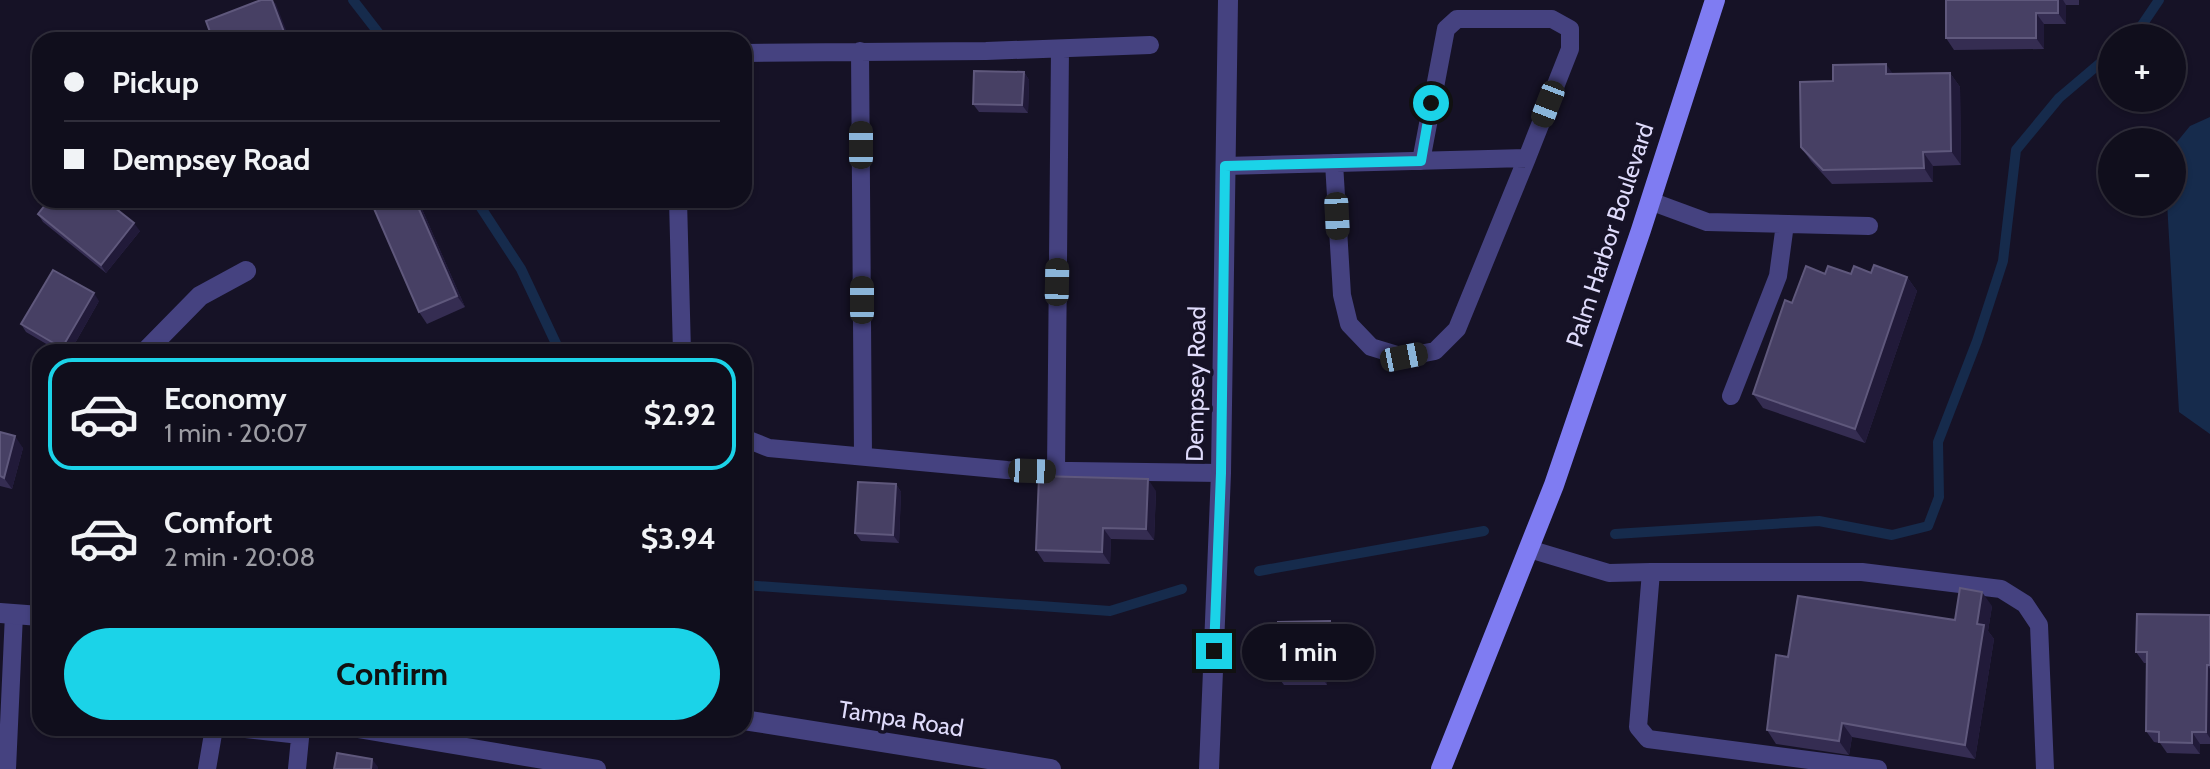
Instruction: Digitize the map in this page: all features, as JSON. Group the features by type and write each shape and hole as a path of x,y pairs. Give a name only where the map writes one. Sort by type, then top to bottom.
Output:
{"main road":[{"name":"Palm Harbor Boulevard","path":"1529,549 1554,485 1715,0"},
{"path":"1441,769 1529,549"}],"street":[{"name":"Dempsey Road","path":"1209,769 1221,473 1228,0"},
{"path":"153,344 200,296 246,271"},
{"path":"7,613 32,615"},
{"name":"Tampa Road","path":"752,721 1051,769"}],"lane":[{"path":"1334,163 1342,295 1349,324 1371,347 1404,357 1435,351 1457,329 1570,49 1570,29 1552,19 1457,19 1446,29 1421,161"},
{"path":"752,53 1150,45"},
{"path":"1056,472 1060,49"},
{"path":"860,51 863,456"},
{"path":"1225,166 1527,158"},
{"path":"1650,201 1707,222 1869,226"},
{"path":"678,208 682,344"},
{"path":"1731,396 1778,276 1785,224"},
{"path":"752,441 769,448 1007,470 1221,473"},
{"path":"1529,549 1609,573 1862,572 2001,589 2025,604 2039,625 2045,769"},
{"path":"1651,572 1638,727 1648,739 1878,769"},
{"path":"7,613 7,769"},
{"path":"207,769 213,736"},
{"path":"297,769 301,736"},
{"path":"401,736 597,769"}],"water":[{"path":"2210,117 2210,434 2179,412 2168,216 2186,216 2186,131"}],"building":[{"path":"261,0 272,0 284,32 210,32 206,21"},
{"path":"1946,0 2058,0 2058,13 2036,13 2036,38 1946,38"},
{"path":"1886,64 1886,74 1950,73 1951,151 1923,152 1924,168 1823,170 1801,147 1800,82 1833,81 1833,65"},
{"path":"974,71 1024,72 1022,105 973,104"},
{"path":"43,208 115,208 134,223 101,265 38,214"},
{"path":"374,208 418,208 457,296 419,312"},
{"path":"1874,265 1907,277 1855,429 1753,394 1785,300 1792,303 1806,266 1825,274 1828,266 1851,274 1854,266 1871,273"},
{"path":"53,270 94,293 64,344 55,344 21,324"},
{"path":"0,432 15,436 4,478 0,476"},
{"path":"1039,476 1148,479 1146,529 1103,528 1102,552 1036,550"},
{"path":"858,482 896,484 893,535 855,533"},
{"path":"1960,588 1982,592 1977,624 1984,625 1965,745 1842,723 1839,741 1767,730 1776,655 1788,657 1798,596 1955,620"},
{"path":"2137,614 2210,615 2206,732 2192,732 2192,743 2159,742 2159,732 2146,731 2147,652 2136,652"},
{"path":"1330,621 1330,666 1322,667 1322,677 1278,677 1278,622"},
{"path":"337,753 372,759 371,769 334,769"}],"waterway":[{"path":"353,0 378,32"},
{"path":"2143,24 2159,0"},
{"path":"1615,534 1819,521 1892,535 1928,526 1939,497 1938,442 1977,341 2003,261 2016,150 2059,98 2098,65"},
{"path":"481,208 521,269 556,344"},
{"path":"1259,571 1484,531"},
{"path":"752,586 1110,611 1182,589"}],"route":[{"path":"1214,651 1221,473 1225,166 1421,161 1431,103"}]}
